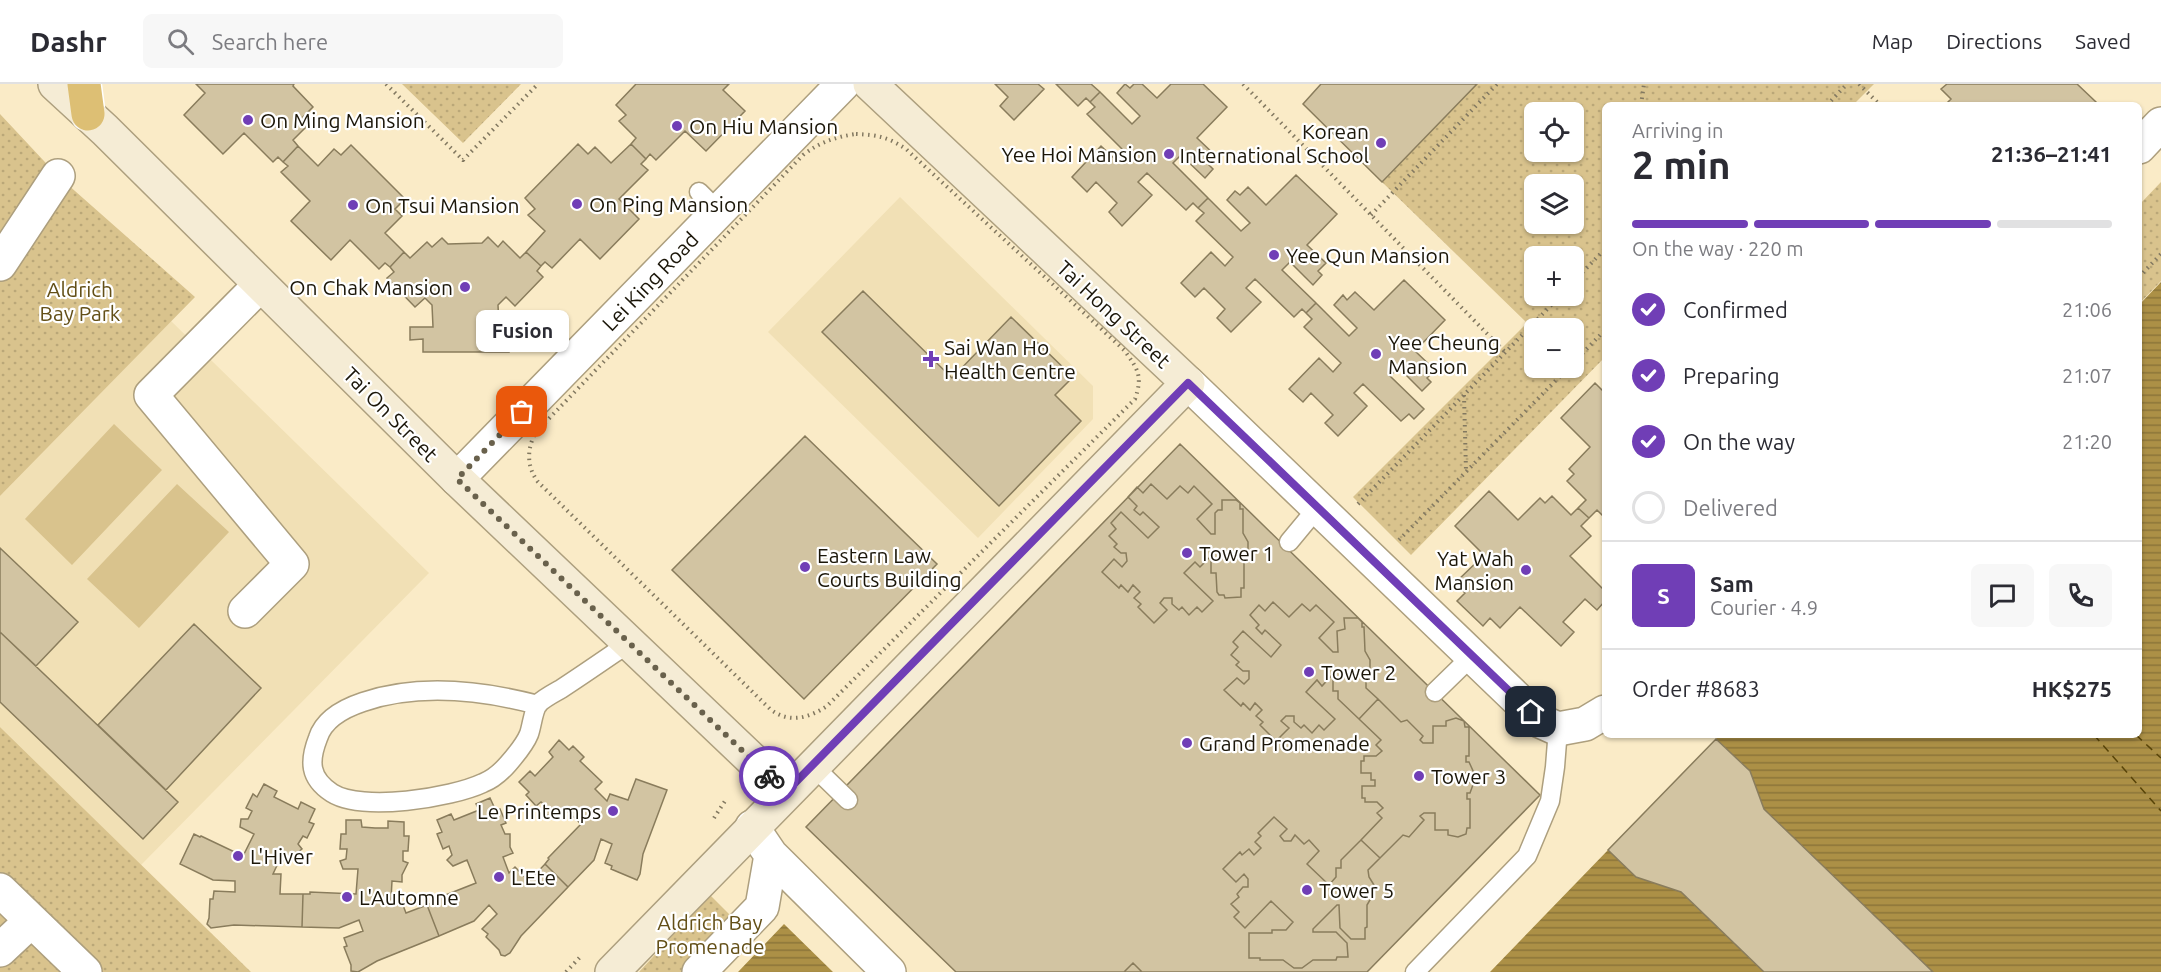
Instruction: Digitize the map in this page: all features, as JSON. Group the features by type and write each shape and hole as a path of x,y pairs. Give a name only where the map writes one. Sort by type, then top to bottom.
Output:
{"street":[{"name":"Tai On Street","path":"55,84 86,99 260,285 457,479 786,792"},
{"name":"Lei King Road","path":"457,479 708,201 843,84"},
{"name":"Tai Hong Street","path":"870,84 1188,383 1540,721 1558,729"},
{"path":"2142,144 2161,124"},
{"path":"0,264 58,176"},
{"path":"245,611 292,564 151,395 260,285"},
{"path":"612,972 1188,383"},
{"path":"1558,729 1585,724 1602,714"},
{"path":"752,827 771,855 890,972"},
{"path":"699,972 762,907 771,855"},
{"path":"0,890 86,972"},
{"path":"0,950 31,921"}],"lane":[{"path":"1289,542 1318,507"},
{"path":"538,705 490,695 446,690 386,694 352,706 334,717 320,732 312,753 312,768 317,780 324,788 351,800 366,802 436,798 483,783 498,775 510,762 528,736 538,705 629,643"},
{"path":"1435,693 1472,656"},
{"path":"1415,972 1527,856 1550,801 1556,767 1558,729"},
{"path":"812,765 848,800"}],"path":[{"path":"386,84 463,160 538,84"},
{"path":"1243,84 1505,352"},
{"path":"1371,215 1497,84"},
{"path":"1641,102 1644,84"},
{"path":"1830,102 1847,84"},
{"path":"1859,84 1877,102"},
{"path":"856,134 889,138 906,149 1125,350 1140,375 1139,388 1135,399 827,706 815,714 802,718 789,718 778,715 770,709 538,482 530,466 530,443 536,432 803,155 818,144 836,137 856,134"},
{"path":"1584,271 1602,252"},
{"path":"2142,274 2161,254"},
{"path":"1354,510 1550,306"},
{"path":"1584,352 1602,333"},
{"path":"1398,542 1558,378"},
{"path":"1464,395 1466,472"}],"shaded area":[{"name":"Sai Wan Ho Health Centre","path":"900,197 1093,386 1093,419 978,538 768,332"},
{"path":"2161,282 2161,972 1933,972 1764,809 1750,771 1716,739 2142,738 2142,302"},
{"path":"171,321 429,573 141,865 0,727 0,496"},
{"path":"1608,850 1636,877 1681,892 1764,972 1490,972"},
{"path":"784,924 833,972 738,972"}],"green space":[{"path":"402,84 521,84 463,143"},
{"path":"1477,84 1874,84 1856,102 1602,102 1602,360 1411,555 1353,497 1524,326 1524,378 1584,378 1584,318 1524,318 1524,320 1382,182"},
{"name":"Aldrich Bay Park","path":"0,114 58,176 195,297 0,496"},
{"path":"2161,182 2161,281 2142,301 2142,202"},
{"path":"114,424 162,470 72,565 25,519"},
{"path":"177,484 229,532 139,628 87,579"},
{"path":"0,727 251,972 0,972"},
{"name":"Aldrich Bay Promenade","path":"710,895 748,933 711,972 639,972"}],"building":[{"name":"On Ming Mansion","path":"196,84 294,84 293,86 313,107 303,117 310,123 293,140 298,146 283,162 278,157 273,162 244,133 223,154 184,115 205,93"},
{"name":"On Hiu Mansion","path":"636,84 729,84 723,90 745,111 706,151 685,131 656,160 650,154 646,159 631,144 636,138 619,121 626,115 616,105"},
{"path":"995,84 1038,84 1044,89 1014,120 1000,106 1008,97"},
{"path":"1056,84 1091,84 1100,92 1090,102 1086,98 1078,106"},
{"name":"Yee Hoi Mansion","path":"1125,84 1130,88 1134,84 1142,84 1157,98 1171,84 1203,84 1227,107 1197,138 1217,157 1209,165 1213,169 1205,178 1181,155 1173,163 1208,198 1198,208 1193,203 1186,210 1147,173 1138,182 1152,195 1122,226 1109,212 1117,203 1096,182 1087,192 1072,177 1101,146 1117,161 1125,152 1087,114 1095,107 1090,102 1100,92 1132,124 1140,116 1117,93"},
{"name":"Korean International School","path":"1321,84 1477,84 1382,182 1303,104"},
{"path":"1947,84 2077,84 2096,102 1948,102 1951,99 1941,89"},
{"name":"On Ping Mansion","path":"578,144 588,154 595,147 611,163 631,144 646,159 641,164 648,170 619,199 639,219 600,259 580,239 552,268 545,262 541,266 526,252 545,231 528,215 535,209 525,198"},
{"name":"On Tsui Mansion","path":"351,145 405,199 395,209 402,216 385,233 404,252 390,267 385,263 379,269 350,240 331,260 291,221 310,201 281,172 288,166 283,162 298,146 318,166 334,149 341,155"},
{"name":"Yee Qun Mansion","path":"1296,175 1337,214 1307,245 1326,263 1318,271 1322,275 1313,285 1290,262 1282,270 1316,303 1306,313 1302,309 1294,317 1255,279 1246,288 1261,302 1231,332 1217,318 1225,309 1204,288 1195,297 1181,283 1211,252 1225,266 1233,257 1196,221 1204,213 1198,208 1208,198 1241,231 1250,223 1227,200 1235,191 1240,195 1248,187 1266,205"},
{"name":"On Chak Mansion","path":"488,237 498,247 503,241 520,258 526,252 541,266 537,271 543,277 515,306 506,297 498,305 499,326 522,326 521,339 509,339 509,352 423,352 423,339 410,340 410,327 433,327 432,305 425,298 415,307 387,278 394,272 390,267 404,252 410,258 427,242 432,247 442,238 448,244 482,243"},
{"name":"Yee Cheung Mansion","path":"1404,280 1445,320 1415,351 1435,370 1427,378 1431,382 1422,391 1399,368 1390,376 1424,409 1414,419 1409,414 1401,421 1363,384 1354,393 1367,406 1338,436 1325,423 1333,415 1311,393 1303,402 1289,389 1319,358 1333,372 1341,363 1304,327 1312,319 1306,313 1316,303 1349,336 1357,328 1334,305 1343,295 1347,300 1355,292 1374,310"},
{"name":"Sai Wan Ho Health Centre","path":"863,291 952,378 1011,317 1073,377 1055,395 1081,421 999,506 822,332"},
{"path":"1595,383 1602,390 1602,515 1597,510 1589,518 1578,508 1586,500 1567,481 1574,474 1569,469 1590,447 1561,418"},
{"name":"Eastern Law Courts Building","path":"805,436 937,564 804,699 672,570"},
{"name":"Grand Promenade","path":"1180,444 1540,795 1367,972 956,972 806,827"},
{"name":"Tower 1","path":"1151,484 1167,499 1180,486 1188,493 1194,486 1212,504 1197,519 1211,534 1215,534 1215,513 1222,510 1222,500 1236,500 1240,503 1240,509 1243,509 1243,533 1248,542 1248,555 1244,563 1244,588 1241,588 1241,597 1225,598 1224,595 1219,595 1216,573 1211,573 1211,556 1200,567 1195,562 1184,573 1213,601 1202,612 1197,607 1189,615 1182,607 1179,610 1172,604 1172,598 1164,598 1160,603 1167,610 1154,623 1138,607 1141,604 1134,598 1140,592 1133,585 1128,592 1121,585 1119,588 1102,572 1114,559 1122,567 1127,561 1126,553 1121,553 1114,547 1117,544 1109,536 1116,529 1111,523 1121,512 1148,538 1159,527 1143,512 1140,515 1134,510 1137,506 1128,497 1137,487 1143,493"},
{"name":"Yat Wah Mansion","path":"1489,491 1518,520 1540,498 1545,503 1552,496 1571,515 1578,508 1589,518 1581,526 1591,536 1570,556 1602,588 1602,604 1597,610 1585,599 1563,622 1574,632 1561,646 1520,607 1500,628 1490,618 1483,626 1457,601 1465,593 1455,583 1484,555 1455,526"},
{"path":"0,548 78,622 36,666 0,632"},
{"name":"Tower 2","path":"1273,602 1289,617 1302,604 1310,611 1316,605 1334,622 1319,638 1333,652 1338,652 1337,631 1345,629 1344,618 1358,618 1362,622 1365,651 1370,660 1370,673 1366,681 1366,688 1378,699 1359,719 1338,699 1338,691 1333,691 1333,674 1322,686 1317,680 1306,692 1335,719 1324,730 1319,725 1312,733 1304,725 1301,728 1294,722 1294,716 1286,716 1281,721 1289,728 1276,741 1260,725 1263,722 1256,716 1262,710 1255,703 1250,710 1243,703 1241,706 1224,690 1237,678 1244,684 1249,679 1249,671 1243,671 1236,665 1239,662 1231,655 1238,647 1233,642 1243,631 1271,657 1281,645 1265,630 1262,634 1256,628 1259,625 1250,615 1259,605 1265,611"},
{"path":"194,624 261,688 166,790 98,725"},
{"path":"0,632 178,802 143,839 0,702"},
{"name":"Tower 3","path":"1378,699 1401,722 1407,720 1423,736 1420,740 1423,743 1433,743 1433,726 1446,726 1446,721 1456,718 1464,721 1465,727 1469,727 1469,756 1466,756 1466,762 1469,762 1474,773 1466,773 1466,783 1474,782 1470,793 1467,793 1467,799 1470,799 1470,828 1467,828 1466,834 1458,837 1448,835 1448,830 1435,830 1435,813 1424,813 1420,816 1424,820 1409,837 1403,835 1380,858 1361,840 1382,818 1377,813 1383,808 1377,802 1365,802 1365,798 1362,798 1362,786 1375,786 1375,780 1371,780 1371,773 1361,773 1361,761 1364,761 1364,756 1376,756 1382,751 1376,745 1381,740 1359,719"},
{"path":"1716,739 1750,771 1764,809 1933,972 1764,972 1681,892 1636,877 1608,850"},
{"name":"Le Printemps","path":"559,740 569,750 573,746 584,757 580,761 602,782 595,789 607,801 610,794 628,800 636,779 667,790 643,854 637,880 611,869 612,866 605,863 612,844 601,839 594,860 568,887 545,864 581,824 563,807 553,818 545,814 547,808 541,802 536,806 526,795 529,792 519,782 530,771 535,776 553,757 549,752"},
{"name":"L'Hiver","path":"264,784 277,791 274,797 298,809 301,802 315,809 309,822 314,824 307,838 303,836 298,844 302,849 292,857 289,863 280,859 273,874 281,874 280,894 303,894 302,927 234,925 211,928 207,924 210,899 213,899 214,891 235,892 235,881 213,880 180,864 194,834 243,856 254,834 240,827 241,819 248,819 252,811 246,808 253,794 257,797"},
{"name":"L'Ete","path":"490,798 496,811 500,809 506,823 501,825 505,834 510,834 510,847 513,853 503,857 509,873 515,867 529,881 545,864 568,887 505,956 501,955 486,937 488,934 482,929 497,914 489,905 474,921 439,936 427,905 434,902 433,900 476,883 467,860 453,866 447,860 452,855 449,846 443,849 437,834 442,832 437,820 451,814 454,820 479,810 476,804"},
{"name":"Tower 5","path":"1274,817 1287,829 1280,836 1284,841 1291,841 1295,835 1304,844 1309,840 1319,851 1307,864 1329,885 1336,877 1336,868 1341,868 1341,860 1361,840 1380,858 1368,870 1374,885 1374,893 1367,905 1365,939 1351,939 1340,928 1339,905 1313,929 1313,932 1336,932 1347,943 1348,957 1337,957 1336,960 1313,960 1302,968 1294,968 1283,960 1249,958 1249,933 1272,933 1272,930 1286,930 1293,922 1271,901 1245,928 1234,917 1239,912 1231,904 1239,897 1237,894 1243,887 1248,887 1248,879 1244,874 1236,882 1223,869 1240,852 1242,855 1249,849 1254,855 1261,848 1255,842 1261,836 1258,833"},
{"name":"L'Automne","path":"346,820 361,820 362,827 375,828 388,828 388,821 404,822 404,836 409,836 408,851 403,851 403,861 408,863 402,875 402,882 392,881 391,899 399,895 406,913 427,905 439,936 377,961 358,972 351,971 344,947 347,946 344,938 363,931 359,920 339,928 302,927 303,894 310,894 310,892 356,894 358,869 343,869 340,861 346,859 347,849 340,849 341,834 346,834"},
{"path":"1133,963 1142,972 1124,972"}],"ferry route":[{"path":"2097,738 2161,811"},
{"path":"2139,738 2161,758"}],"way so far":[{"path":"522,412 457,479 769,776"}],"place":[{"name":"On Ming Mansion","path":"248,120"},
{"name":"On Hiu Mansion","path":"677,126"},
{"name":"Korean International School","path":"1381,143"},
{"name":"Yee Hoi Mansion","path":"1169,154"},
{"name":"On Ping Mansion","path":"577,204"},
{"name":"On Tsui Mansion","path":"353,205"},
{"name":"Yee Qun Mansion","path":"1274,255"},
{"name":"On Chak Mansion","path":"465,287"},
{"name":"Yee Cheung Mansion","path":"1376,354"},
{"name":"Sai Wan Ho Health Centre","path":"931,359"},
{"name":"Fusion","path":"522,412"},
{"name":"Tower 1","path":"1187,553"},
{"name":"Eastern Law Courts Building","path":"805,567"},
{"name":"Yat Wah Mansion","path":"1526,570"},
{"name":"Tower 2","path":"1309,672"},
{"name":"Grand Promenade","path":"1187,743"},
{"name":"Tower 3","path":"1419,776"},
{"name":"Le Printemps","path":"613,811"},
{"name":"L'Hiver","path":"238,856"},
{"name":"L'Ete","path":"499,877"},
{"name":"Tower 5","path":"1307,890"},
{"name":"L'Automne","path":"347,897"}],"route":[{"path":"769,776 786,792 1188,383 1531,712"}]}
